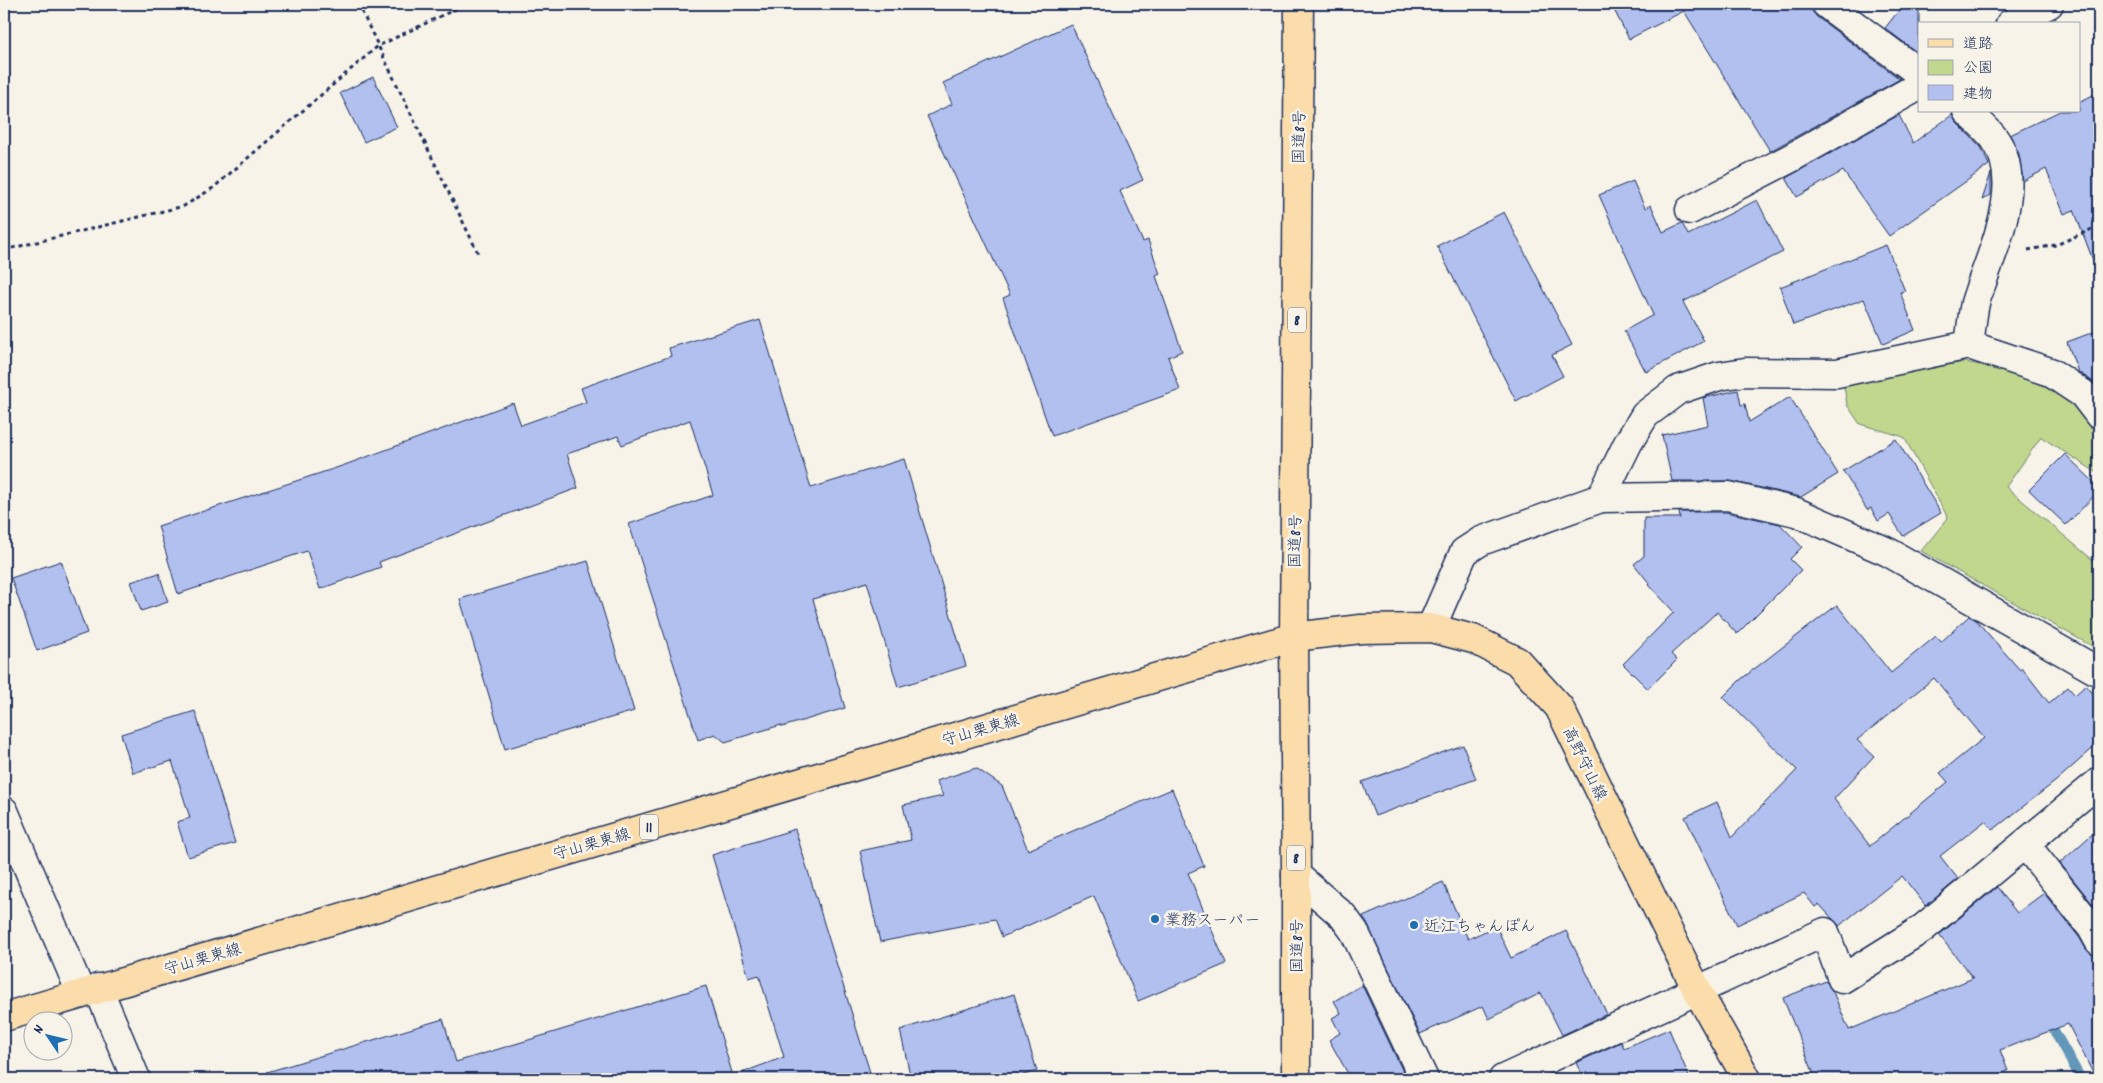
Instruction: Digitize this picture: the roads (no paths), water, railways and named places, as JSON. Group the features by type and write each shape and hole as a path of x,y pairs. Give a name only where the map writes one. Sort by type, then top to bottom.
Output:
{"main road":[{"name":"国道8号","path":"1296,1079 1294,637 1300,4"},
{"name":"高野守山線","path":"1294,637 1361,630 1431,628 1473,639 1517,661 1559,707 1698,992 1747,1079"},
{"name":"守山栗東線","path":"4,1017 1294,637"}],"street":[{"path":"1826,4 1918,72"},
{"path":"2014,22 2049,4"},
{"path":"1690,210 1789,159 1918,87"},
{"path":"1968,112 1995,139 2006,164 2008,187 2002,222 1990,257 1987,273 1975,304 1969,345"},
{"path":"1601,498 1628,443 1645,415 1678,390 1719,376 1745,372 1837,373 1969,345 2050,372 2083,394 2099,415"},
{"path":"1431,628 1464,552 1481,540 1601,498 1728,496 1796,512 1888,552 2099,672"},
{"path":"1503,1079 1698,992 1825,932 1842,979 1922,929 2099,782"},
{"path":"4,811 89,991 136,1079"},
{"path":"2025,844 2096,934"},
{"path":"1296,875 1343,916 1354,931 1424,1079"}],"waterway":[{"path":"2047,1018 2081,1079"}],"place":[{"name":"業務スーパー","path":"1155,919"},
{"name":"近江ちゃんぽん","path":"1414,925"}]}
